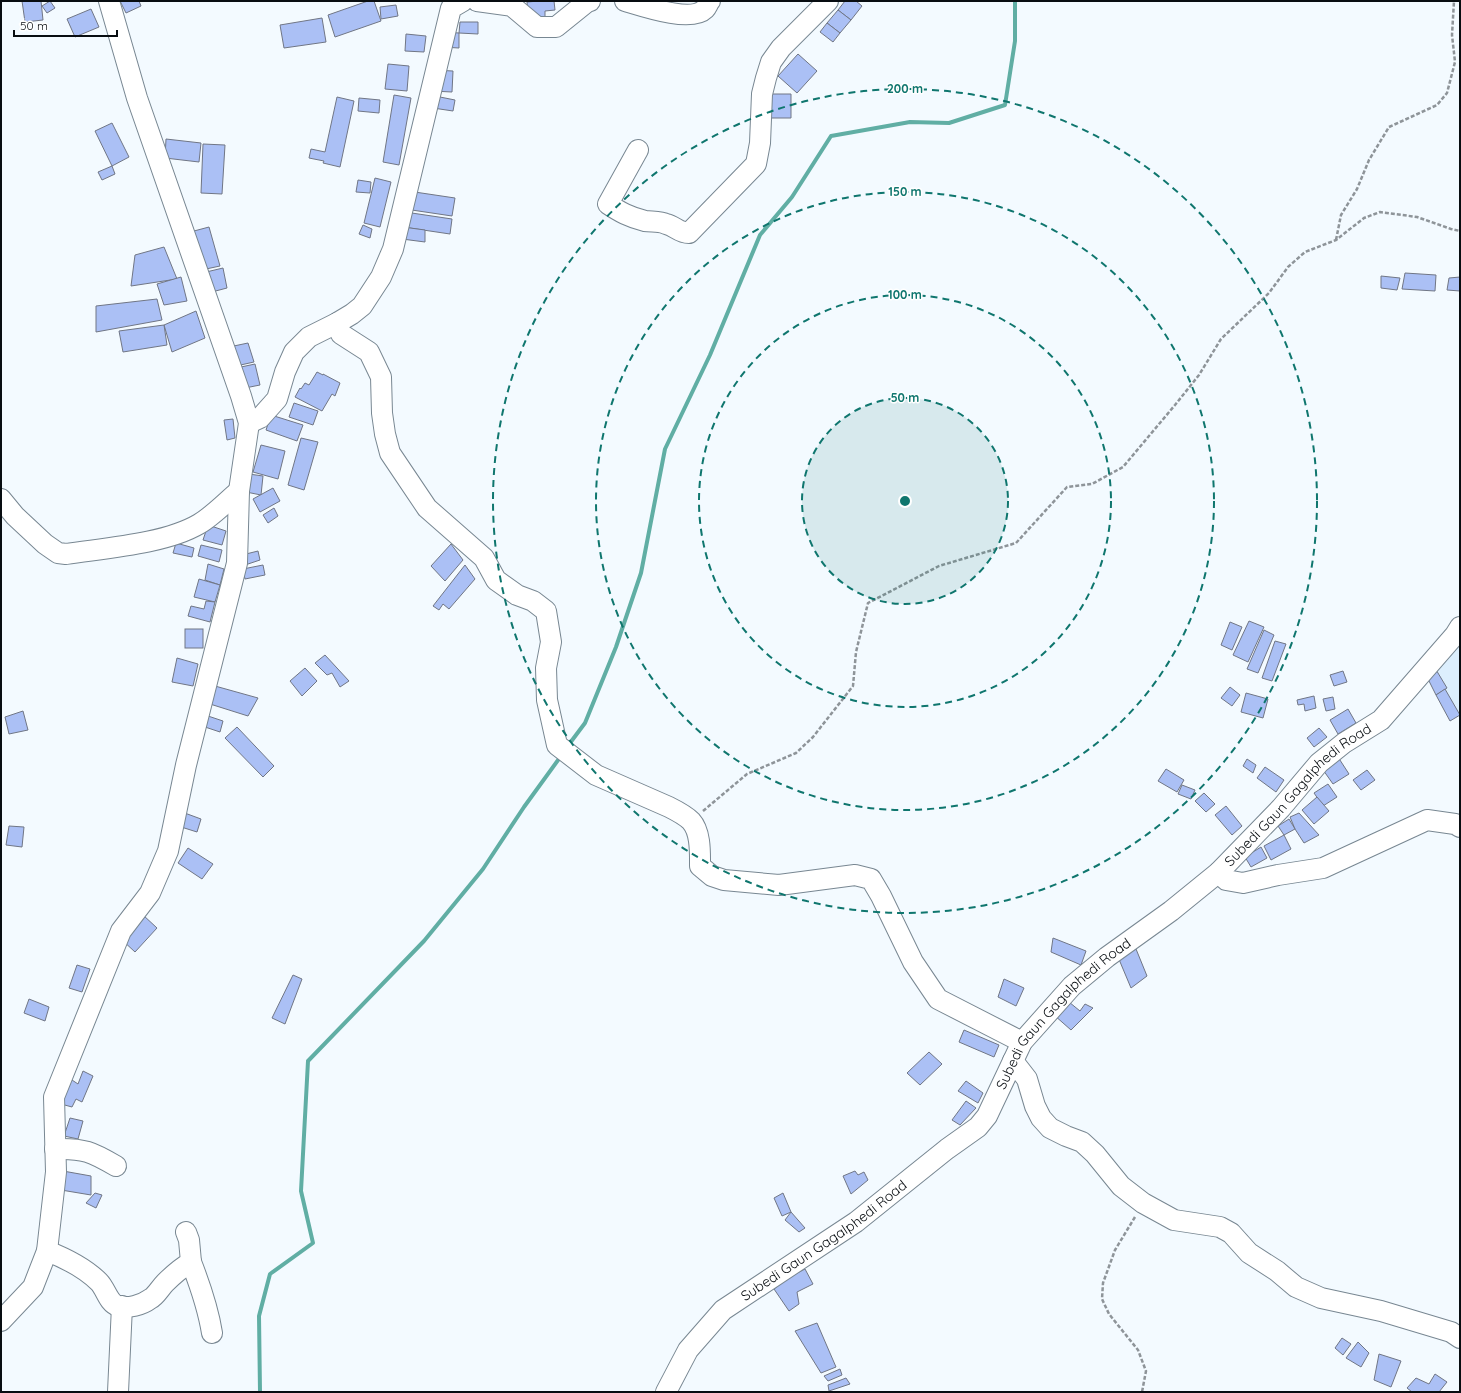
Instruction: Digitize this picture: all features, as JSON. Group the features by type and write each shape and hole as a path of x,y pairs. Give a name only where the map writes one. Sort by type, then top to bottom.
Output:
{"street":[{"path":"1,1321 32,1287 47,1251 56,1172 54,1097 121,931 150,893 168,851 186,765 237,563 239,491 248,423 242,396 137,98 109,1"},
{"path":"248,423 260,418 277,399 285,372 294,352 309,337 337,324 362,306 382,277 393,249 451,8 463,1"},
{"path":"477,1 512,6 537,27 556,27 590,1"},
{"path":"624,1 689,16 704,10 710,1"},
{"path":"638,150 608,204 625,216 646,221 665,223 673,226 681,233 689,233 756,164 760,143 762,94 771,62 780,48 828,1"},
{"path":"337,324 341,334 369,352 381,376 382,413 390,453 427,508 484,558 496,580 517,595 533,601 546,611 551,642 546,668 547,700 557,745 596,775 680,813 691,822 700,844 700,866 712,876 724,880 779,885 855,875 871,879 881,896 913,962 938,999 976,1017 1022,1042"},
{"path":"1,499 15,516 45,544 58,553 66,554 146,542 185,531 201,524 239,491"},
{"name":"Subedi Gaun Gagalphedi Road","path":"666,1392 688,1350 723,1310 856,1222 947,1149 978,1128 987,1116 1022,1042 1072,986 1106,957 1171,911 1219,872 1281,808 1319,763 1344,743 1381,720 1455,635 1460,627"},
{"path":"1219,872 1226,880 1243,883 1278,875 1323,868 1427,820 1455,824 1460,827"},
{"path":"1014,1061 1027,1079 1035,1106 1041,1118 1050,1128 1082,1142 1095,1154 1121,1186 1143,1204 1174,1220 1220,1227 1231,1233 1249,1253 1277,1271 1296,1286 1321,1298 1381,1311 1451,1332 1460,1338"},
{"path":"55,1149 80,1149 95,1153 116,1166"},
{"path":"186,1232 189,1240 191,1262 201,1287 210,1317 212,1333"},
{"path":"47,1251 64,1258 90,1275 100,1283 112,1302 117,1306 140,1305 152,1299 165,1283 191,1262"},
{"path":"118,1392 122,1306"}],"path":[{"path":"1336,240 1341,215 1357,190 1369,160 1389,127 1436,105 1447,93 1455,62 1452,35 1454,1"},
{"path":"691,822 747,774 796,752 813,737 853,686 856,652 868,603 939,566 1016,543 1067,487 1092,484 1123,467 1189,387 1222,339 1269,293 1288,267 1305,252 1336,240 1364,218 1380,212 1417,217 1460,231"},
{"path":"1142,1392 1146,1371 1138,1350 1109,1314 1102,1299 1103,1283 1115,1250 1143,1204"}],"shaded area":[{"path":"1460,624 1460,715 1450,721 1426,675"}],"building":[{"path":"22,1 41,1 43,20 25,22"},
{"path":"50,1 55,8 47,13 42,6"},
{"path":"120,1 139,1 141,6 126,13"},
{"path":"368,1 374,1 381,21 335,37 328,15"},
{"path":"554,1 555,10 545,11 545,17 553,17 553,21 528,14 527,2"},
{"path":"845,1 856,1 862,6 851,20 838,10"},
{"path":"396,5 398,16 381,19 380,7"},
{"path":"91,9 99,27 75,37 67,19"},
{"path":"838,10 851,20 840,33 827,23"},
{"path":"322,18 326,42 284,48 280,25"},
{"path":"460,22 478,22 478,34 459,33"},
{"path":"827,23 840,33 833,42 820,32"},
{"path":"443,32 459,33 459,48 442,47"},
{"path":"406,34 426,36 424,52 405,51"},
{"path":"798,54 817,71 797,93 778,76"},
{"path":"388,64 409,66 407,91 385,89"},
{"path":"433,70 453,71 452,92 432,91"},
{"path":"771,94 791,94 791,118 770,118"},
{"path":"394,95 411,98 399,165 383,162"},
{"path":"435,96 455,100 453,111 433,108"},
{"path":"337,97 354,101 340,167 323,163 324,161 309,158 311,149 325,152"},
{"path":"359,98 380,100 379,113 358,111"},
{"path":"112,123 129,157 112,166 95,131"},
{"path":"166,139 201,143 199,162 165,158"},
{"path":"203,144 225,145 222,194 201,193"},
{"path":"112,166 115,174 102,180 98,172"},
{"path":"375,178 391,182 380,227 364,223"},
{"path":"358,180 371,182 370,193 356,192"},
{"path":"408,191 455,198 452,216 405,209"},
{"path":"405,212 452,219 450,234 403,227"},
{"path":"363,225 372,229 370,238 359,234"},
{"path":"209,227 220,266 206,269 194,231"},
{"path":"403,227 425,230 425,242 402,239"},
{"path":"164,247 177,279 131,286 135,255"},
{"path":"223,268 227,288 208,293 202,273"},
{"path":"1405,273 1436,275 1435,291 1402,289"},
{"path":"1381,276 1400,278 1397,290 1381,288"},
{"path":"181,277 187,301 164,305 157,284"},
{"path":"1460,277 1460,291 1447,290 1449,278"},
{"path":"157,299 162,320 96,332 96,306"},
{"path":"196,311 205,338 172,352 164,325"},
{"path":"164,325 167,345 123,352 119,331"},
{"path":"248,343 254,362 236,366 229,347"},
{"path":"255,364 260,385 245,388 241,367"},
{"path":"317,372 340,383 335,396 332,394 322,411 295,397 305,383 309,385"},
{"path":"294,403 318,411 313,425 289,417"},
{"path":"271,415 303,425 297,441 266,430"},
{"path":"233,419 235,438 227,440 224,420"},
{"path":"301,438 318,442 304,490 288,485"},
{"path":"261,445 285,451 278,479 253,472"},
{"path":"249,474 263,476 261,495 246,492"},
{"path":"273,488 280,501 260,512 253,499"},
{"path":"274,508 278,516 268,523 263,515"},
{"path":"208,525 226,531 222,545 203,540"},
{"path":"176,543 194,548 192,557 173,553"},
{"path":"451,544 463,560 445,581 431,566"},
{"path":"201,545 222,550 219,562 198,556"},
{"path":"258,551 260,560 245,565 242,555"},
{"path":"208,564 224,569 220,585 205,580"},
{"path":"263,565 265,575 245,579 243,569"},
{"path":"465,565 475,579 449,609 443,604 439,610 433,606"},
{"path":"199,579 220,585 215,602 194,597"},
{"path":"206,601 215,602 210,622 188,616 191,606 204,609"},
{"path":"1249,621 1264,627 1248,662 1233,655"},
{"path":"1230,622 1242,627 1232,650 1221,645"},
{"path":"185,629 203,629 203,648 185,648"},
{"path":"1264,630 1274,635 1258,673 1247,669"},
{"path":"1275,641 1286,644 1272,681 1262,678"},
{"path":"325,655 349,681 340,687 332,673 327,675 315,663"},
{"path":"177,658 198,664 193,686 172,682"},
{"path":"305,668 317,681 302,696 290,681"},
{"path":"1435,668 1447,688 1436,695 1426,675"},
{"path":"1343,671 1347,682 1334,686 1330,675"},
{"path":"215,686 258,698 248,716 210,704"},
{"path":"1230,687 1240,695 1232,706 1221,698"},
{"path":"1445,689 1460,715 1450,721 1436,695"},
{"path":"1246,693 1268,699 1263,718 1241,712"},
{"path":"1314,696 1316,708 1305,711 1304,704 1298,705 1297,700"},
{"path":"1333,697 1335,709 1326,711 1323,699"},
{"path":"1348,709 1356,723 1338,734 1330,720"},
{"path":"23,711 28,730 9,734 5,717"},
{"path":"202,714 223,721 220,732 199,725"},
{"path":"237,727 274,766 263,777 225,738"},
{"path":"1319,728 1327,737 1314,747 1307,738"},
{"path":"1338,757 1349,774 1333,784 1321,767"},
{"path":"1247,759 1256,765 1253,773 1243,766"},
{"path":"1265,767 1284,780 1276,792 1257,778"},
{"path":"1166,769 1184,780 1177,792 1158,781"},
{"path":"1367,770 1375,780 1361,790 1353,780"},
{"path":"1328,784 1337,797 1323,806 1314,793"},
{"path":"1182,785 1195,790 1191,799 1178,794"},
{"path":"1204,793 1215,804 1206,812 1195,801"},
{"path":"1317,797 1329,811 1314,824 1302,810"},
{"path":"1226,806 1242,826 1232,835 1215,815"},
{"path":"182,812 201,819 197,832 178,826"},
{"path":"1299,813 1319,835 1304,843 1295,829 1290,817"},
{"path":"1289,819 1295,829 1284,835 1278,826"},
{"path":"9,826 24,827 22,847 6,845"},
{"path":"1284,835 1291,849 1271,860 1264,846"},
{"path":"1261,847 1267,858 1251,867 1245,857"},
{"path":"188,848 213,864 202,879 178,863"},
{"path":"143,915 157,928 135,952 121,939"},
{"path":"1053,938 1086,951 1081,965 1051,952"},
{"path":"1136,949 1147,976 1131,988 1118,957"},
{"path":"77,965 90,969 82,992 69,988"},
{"path":"293,975 302,979 285,1024 272,1018"},
{"path":"1004,979 1024,988 1016,1006 998,997"},
{"path":"29,999 49,1007 45,1021 24,1013"},
{"path":"1069,1002 1080,1011 1085,1004 1093,1008 1071,1030 1054,1015"},
{"path":"964,1030 999,1045 994,1057 959,1042"},
{"path":"929,1052 942,1064 920,1085 907,1073"},
{"path":"83,1071 93,1076 82,1102 76,1099 72,1107 61,1104 69,1078 78,1084"},
{"path":"966,1081 983,1093 978,1103 958,1091"},
{"path":"966,1101 976,1108 960,1125 952,1120"},
{"path":"70,1118 83,1121 78,1139 64,1136"},
{"path":"63,1171 91,1176 91,1195 61,1190"},
{"path":"855,1171 858,1175 864,1172 868,1180 851,1194 843,1176"},
{"path":"95,1193 102,1195 96,1208 86,1203"},
{"path":"783,1193 791,1212 782,1216 774,1198"},
{"path":"791,1212 805,1228 799,1232 785,1220"},
{"path":"805,1269 813,1284 797,1292 799,1304 789,1311 774,1289 791,1276"},
{"path":"817,1323 836,1367 821,1373 795,1331"},
{"path":"1342,1338 1351,1344 1343,1355 1335,1348"},
{"path":"1358,1342 1369,1353 1361,1367 1346,1358"},
{"path":"1379,1354 1401,1361 1391,1387 1374,1380"},
{"path":"840,1369 842,1375 828,1381 824,1376"},
{"path":"1435,1374 1447,1382 1439,1392 1412,1392 1407,1388 1416,1378 1429,1384"},
{"path":"846,1378 850,1384 829,1391 828,1385"}],"waterway":[{"path":"567,747 585,723 616,647 641,573 665,449 710,355 760,235 792,197 831,136 910,122 949,123 1005,105 1015,41 1015,1"},
{"path":"260,1392 259,1316 270,1274 313,1243 301,1191 308,1061 424,941 483,869 524,807 561,756"}]}
